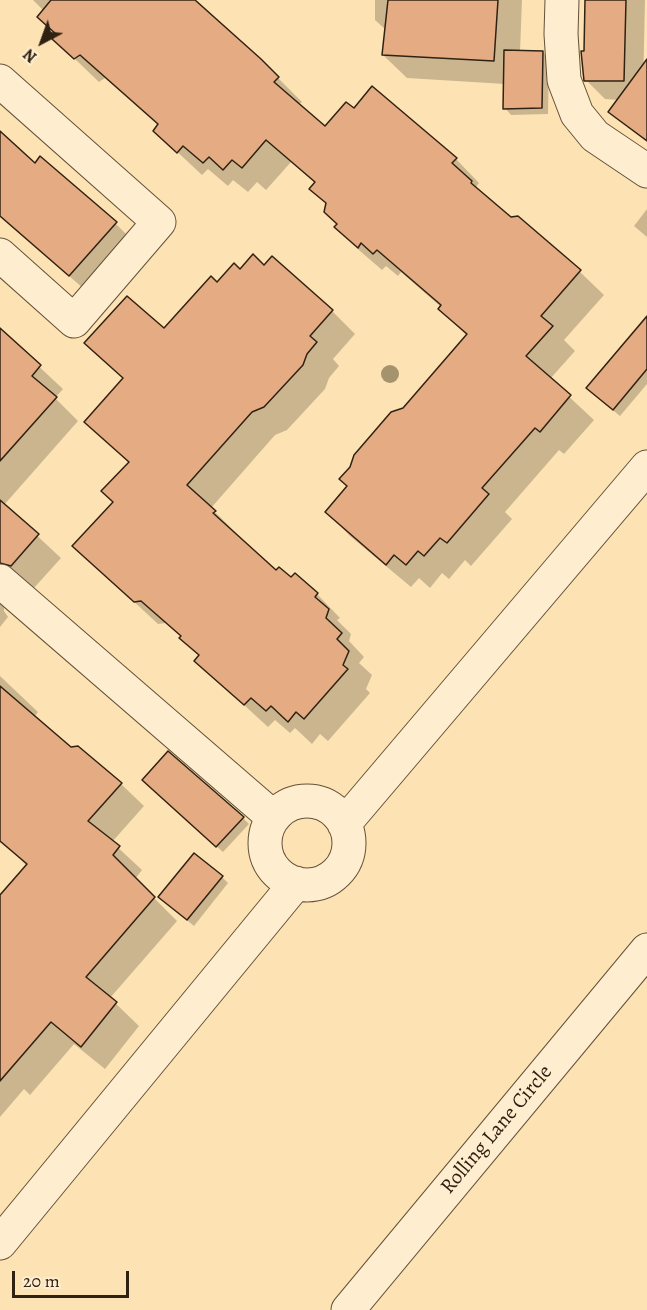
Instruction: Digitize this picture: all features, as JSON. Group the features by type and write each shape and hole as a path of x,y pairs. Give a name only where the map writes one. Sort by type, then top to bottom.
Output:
{"street":[{"path":"562,0 561,34 564,80 578,114 594,136 647,171"},
{"path":"0,81 159,222 74,321 0,255"},
{"path":"344,824 647,466"},
{"path":"0,581 273,817"},
{"path":"307,801 321,803 332,810 344,824 349,847 345,861 338,872 327,880 313,885 296,883 275,872 268,860 264,846 266,832 273,817 293,803 307,801"},
{"path":"0,1241 296,883"},
{"name":"Rolling Lane Circle","path":"348,1310 647,950"}],"building":[{"path":"51,0 195,0 279,77 274,82 325,126 346,102 354,108 372,86 457,158 452,163 472,181 471,183 511,217 518,216 581,270 541,316 553,326 526,356 571,395 540,432 535,428 482,488 489,494 447,543 440,538 424,556 418,551 406,565 394,555 386,565 325,512 347,486 339,479 350,467 354,455 391,412 403,408 467,334 438,309 441,305 377,250 373,254 361,243 358,248 334,227 337,224 324,212 326,203 309,189 315,182 266,140 242,168 232,160 223,170 209,157 203,163 183,146 177,153 153,131 158,124 80,55 74,59 52,39 56,34 37,17"},
{"path":"388,0 498,0 494,61 382,55"},
{"path":"585,0 626,0 624,81 584,81 581,51 584,51"},
{"path":"504,50 543,51 542,108 503,109"},
{"path":"647,59 647,141 608,112"},
{"path":"0,131 35,163 40,156 117,222 69,276 0,216"},
{"path":"253,254 264,265 272,256 333,310 310,336 317,342 307,354 303,365 264,407 252,412 187,485 216,511 213,513 276,570 279,567 291,577 295,573 318,593 315,597 329,609 326,618 342,633 337,639 349,651 343,665 348,669 304,719 296,712 288,722 271,706 266,711 251,698 244,705 194,661 199,655 179,638 181,636 141,601 134,602 72,546 113,502 101,491 129,462 84,422 123,378 84,343 127,296 164,328 211,276 217,282 234,263 240,269"},
{"path":"647,316 647,369 613,410 586,388"},
{"path":"0,328 41,365 32,376 57,397 0,461"},
{"path":"0,500 39,534 11,566 0,563"},
{"path":"0,686 71,747 78,746 122,783 88,821 120,846 113,855 155,897 86,977 117,1002 81,1047 51,1022 0,1081 0,895 27,864 0,841"},
{"path":"168,751 244,817 216,847 142,780"},
{"path":"194,853 223,876 187,920 158,897"}]}
